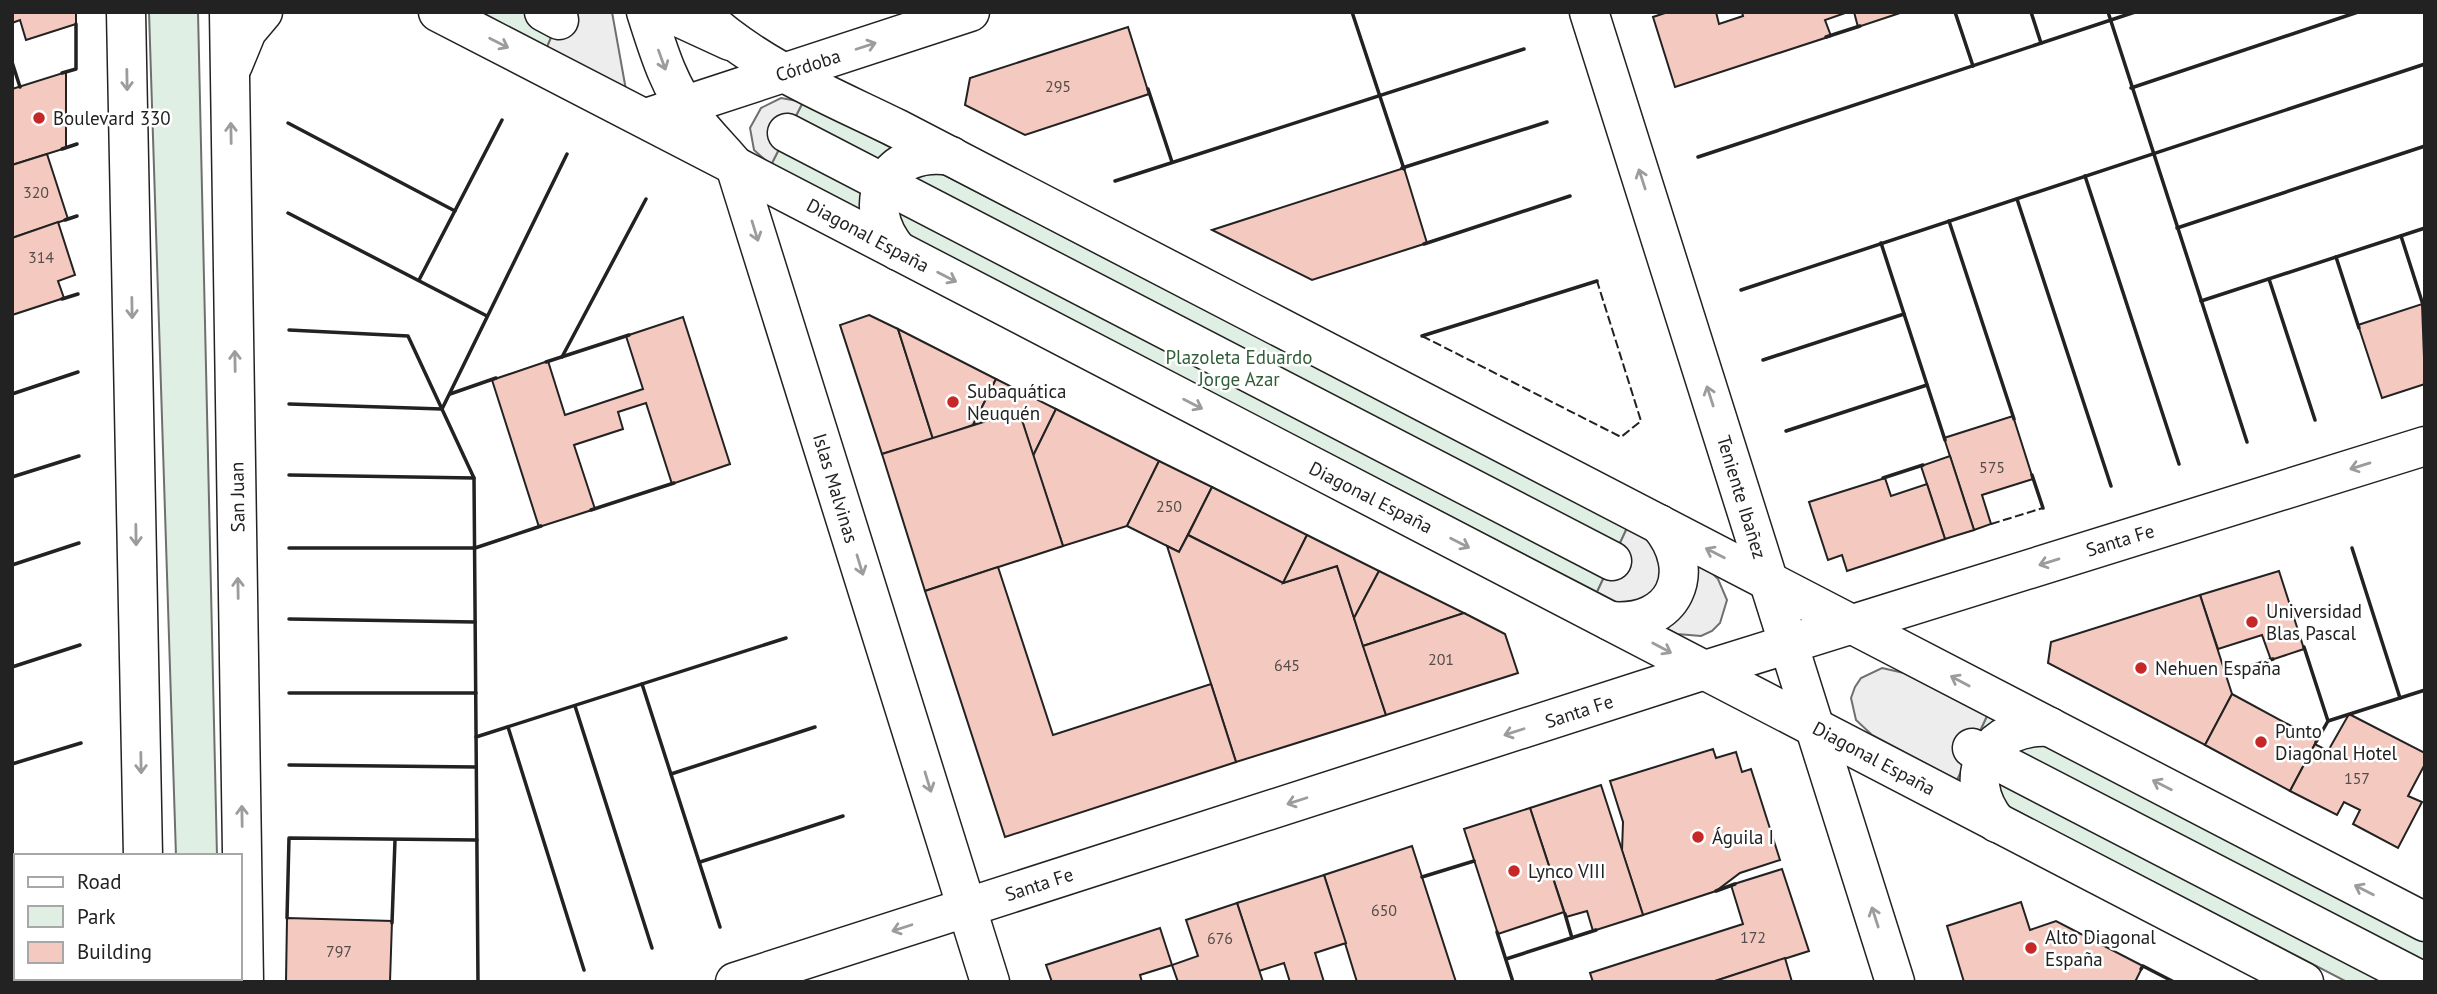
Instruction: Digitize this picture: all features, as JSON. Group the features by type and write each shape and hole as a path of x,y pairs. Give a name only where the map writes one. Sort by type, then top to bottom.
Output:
{"street":[{"path":"126,12 143,854"},
{"name":"San Juan","path":"229,12 244,982"},
{"path":"230,77 239,46 263,12"},
{"name":"Diagonal España","path":"438,12 2304,982"},
{"name":"Islas Malvinas","path":"646,12 664,67 685,105 735,166 990,982"},
{"path":"667,12 732,42 783,73 951,156 2425,922"},
{"path":"699,12 732,42"},
{"name":"Córdoba","path":"646,118 970,12"},
{"name":"Teniente Ibañez","path":"1589,12 1895,982"},
{"path":"787,134 1612,561"},
{"path":"898,251 885,233 878,211 884,184 904,161 933,153 951,156"},
{"name":"Santa Fe","path":"735,982 1705,670 2425,446"},
{"path":"1610,621 1635,621 1647,617 1670,600 1678,586 1678,554 1659,524"},
{"path":"1979,751 2006,734 2028,727 2050,727"},
{"path":"1979,751 1982,799 1997,823"},
{"path":"1979,751 2424,982"}],"green space":[{"path":"149,12 198,12 217,854 176,854"},
{"path":"481,12 562,12 547,47"},
{"name":"Plazoleta Eduardo Jorge Azar","path":"803,102 1627,528 1597,592 771,165"},
{"path":"1987,716 2425,942 2425,982 2347,982 1957,780"}],"shaded area":[{"path":"562,12 612,12 626,90 547,47"},
{"path":"781,98 803,102 771,165 754,150 750,128 761,108"},
{"path":"1627,528 1710,571 1718,579 1727,600 1720,623 1712,631 1701,636 1677,634 1597,592"},
{"path":"1882,668 1904,673 1987,716 1957,780 1872,735 1856,720 1851,698 1855,687 1861,678"}],"building":[{"path":"12,12 76,12 76,24 26,40 20,20 12,23"},
{"path":"1668,12 1716,12 1719,24 1743,16 1742,12 1848,12 1825,20 1831,36 1675,87 1653,17"},
{"path":"1854,12 1903,12 1858,27"},
{"path":"1128,27 1149,94 1025,135 965,105 970,78"},
{"name":"Boulevard 330","path":"66,72 66,148 12,165 12,89"},
{"path":"47,154 68,219 12,238 12,165"},
{"path":"1404,168 1427,243 1312,280 1212,230"},
{"path":"58,222 75,275 58,281 64,298 12,315 12,238"},
{"path":"2422,304 2425,384 2382,398 2358,325"},
{"path":"869,315 898,329 933,439 882,454 840,325"},
{"path":"683,317 730,464 672,484 646,403 618,412 623,429 574,445 595,509 539,527 492,380 548,361 565,415 643,389 626,336"},
{"name":"Subaquática Neuquén","path":"898,329 996,379 973,425 933,439"},
{"path":"996,379 1056,409 1033,456 1019,411 973,425"},
{"path":"1056,409 1159,461 1127,526 1063,546 1033,456"},
{"path":"1019,411 1063,546 925,591 882,454"},
{"path":"2013,416 2033,479 1982,495 1991,524 1974,530 1944,438"},
{"path":"1950,456 1974,530 1945,539 1921,466"},
{"path":"1159,461 1212,487 1179,552 1127,526"},
{"path":"1885,478 1891,496 1927,484 1945,539 1847,571 1842,555 1828,560 1809,502"},
{"path":"1212,487 1307,535 1283,583 1188,535"},
{"path":"1188,535 1283,583 1337,566 1386,715 1236,762 1167,546 1179,552"},
{"path":"1307,535 1379,571 1354,618 1337,566 1283,583"},
{"path":"998,567 1053,735 1211,684 1236,762 1005,837 925,591"},
{"path":"1379,571 1464,613 1363,646 1354,618"},
{"name":"Universidad Blas Pascal","path":"2279,571 2304,649 2271,660 2262,635 2218,649 2200,595"},
{"name":"Nehuen España","path":"2200,595 2232,694 2205,745 2048,663 2051,642"},
{"path":"1464,613 1505,634 1518,673 1386,715 1363,646"},
{"name":"Punto Diagonal Hotel","path":"2232,694 2317,740 2290,791 2205,745"},
{"path":"2349,714 2425,753 2425,764 2408,796 2422,802 2398,848 2353,824 2360,810 2344,802 2337,815 2290,791 2315,744 2328,751"},
{"name":"Águila I","path":"1713,749 1716,758 1736,752 1742,772 1751,769 1780,860 1740,873 1716,891 1643,915 1622,851 1623,822 1610,781"},
{"path":"1601,785 1643,915 1593,931 1587,911 1566,917 1530,808"},
{"name":"Lynco VIII","path":"1530,808 1564,912 1498,934 1464,829"},
{"path":"1412,846 1456,982 1357,982 1324,875"},
{"path":"1782,869 1809,951 1712,982 1593,982 1590,973 1743,924 1731,885"},
{"path":"1324,875 1346,943 1315,953 1324,982 1290,982 1284,963 1259,971 1237,903"},
{"name":"Alto Diagonal España","path":"2021,902 2030,930 2056,921 2143,966 2135,982 1964,982 1947,926"},
{"path":"1237,903 1263,982 1178,982 1172,965 1198,956 1186,920"},
{"path":"287,918 392,921 390,982 286,982"},
{"path":"1160,928 1172,965 1140,975 1142,982 1052,982 1046,965"},
{"path":"1785,958 1792,982 1712,982"}],"fence":[{"path":"1422,336 1621,437 1641,421 1597,281"},
{"path":"1991,524 2043,508"}],"wall":[{"path":"1352,12 1404,169"},
{"path":"1955,12 1973,66"},
{"path":"2031,12 2041,43"},
{"path":"2108,12 2247,442"},
{"path":"1698,157 2135,12"},
{"path":"2131,88 2358,12"},
{"path":"62,73 76,69 76,24"},
{"path":"1826,37 1860,26"},
{"path":"1115,181 1524,49"},
{"path":"12,62 20,87"},
{"path":"1741,290 2425,64"},
{"path":"1148,89 1172,162"},
{"path":"419,280 502,120"},
{"path":"1402,168 1547,122"},
{"path":"288,123 455,211"},
{"path":"62,149 77,144"},
{"path":"2177,228 2425,146"},
{"path":"289,404 442,409 567,154"},
{"path":"2085,176 2179,464"},
{"path":"1424,244 1570,196"},
{"path":"562,357 646,199"},
{"path":"2017,199 2111,486"},
{"path":"288,213 487,316"},
{"path":"65,220 77,216"},
{"path":"1949,221 2014,419"},
{"path":"2201,301 2425,228"},
{"path":"2401,236 2425,311"},
{"path":"1881,243 1945,440"},
{"path":"2336,257 2359,328"},
{"path":"2269,279 2315,420"},
{"path":"1422,336 1597,281"},
{"path":"62,299 78,294"},
{"path":"1763,360 1904,314"},
{"path":"289,330 408,336 474,478 478,982"},
{"path":"546,362 629,335"},
{"path":"12,394 78,372"},
{"path":"450,394 496,378"},
{"path":"1786,431 1927,385"},
{"path":"12,477 79,456"},
{"path":"1883,478 1923,465"},
{"path":"289,475 474,478"},
{"path":"2032,475 2043,508"},
{"path":"591,510 674,483"},
{"path":"289,548 475,548 541,526"},
{"path":"12,565 79,543"},
{"path":"2352,548 2400,698"},
{"path":"289,619 475,622"},
{"path":"476,737 786,638"},
{"path":"12,667 80,645"},
{"path":"2304,647 2328,721 2316,742"},
{"path":"2226,674 2273,659"},
{"path":"642,684 720,927"},
{"path":"2328,721 2425,690"},
{"path":"289,693 476,693"},
{"path":"575,706 652,948"},
{"path":"508,727 584,970"},
{"path":"671,774 815,727"},
{"path":"12,764 81,743"},
{"path":"289,765 476,767"},
{"path":"700,862 843,816"},
{"path":"287,918 289,838 477,840"},
{"path":"392,923 395,840"},
{"path":"1422,877 1474,861"},
{"path":"1716,891 1735,884"},
{"path":"1565,914 1572,938"},
{"path":"1506,959 1596,930"},
{"path":"1497,932 1513,982"},
{"path":"2141,969 2143,966 2174,982"}],"place":[{"name":"Boulevard 330","path":"39,118"},
{"name":"Subaquática Neuquén","path":"953,402"},
{"name":"Universidad Blas Pascal","path":"2252,622"},
{"name":"Nehuen España","path":"2141,668"},
{"name":"Punto Diagonal Hotel","path":"2261,742"},
{"name":"Águila I","path":"1698,837"},
{"name":"Lynco VIII","path":"1514,871"},
{"name":"Alto Diagonal España","path":"2031,948"}]}
